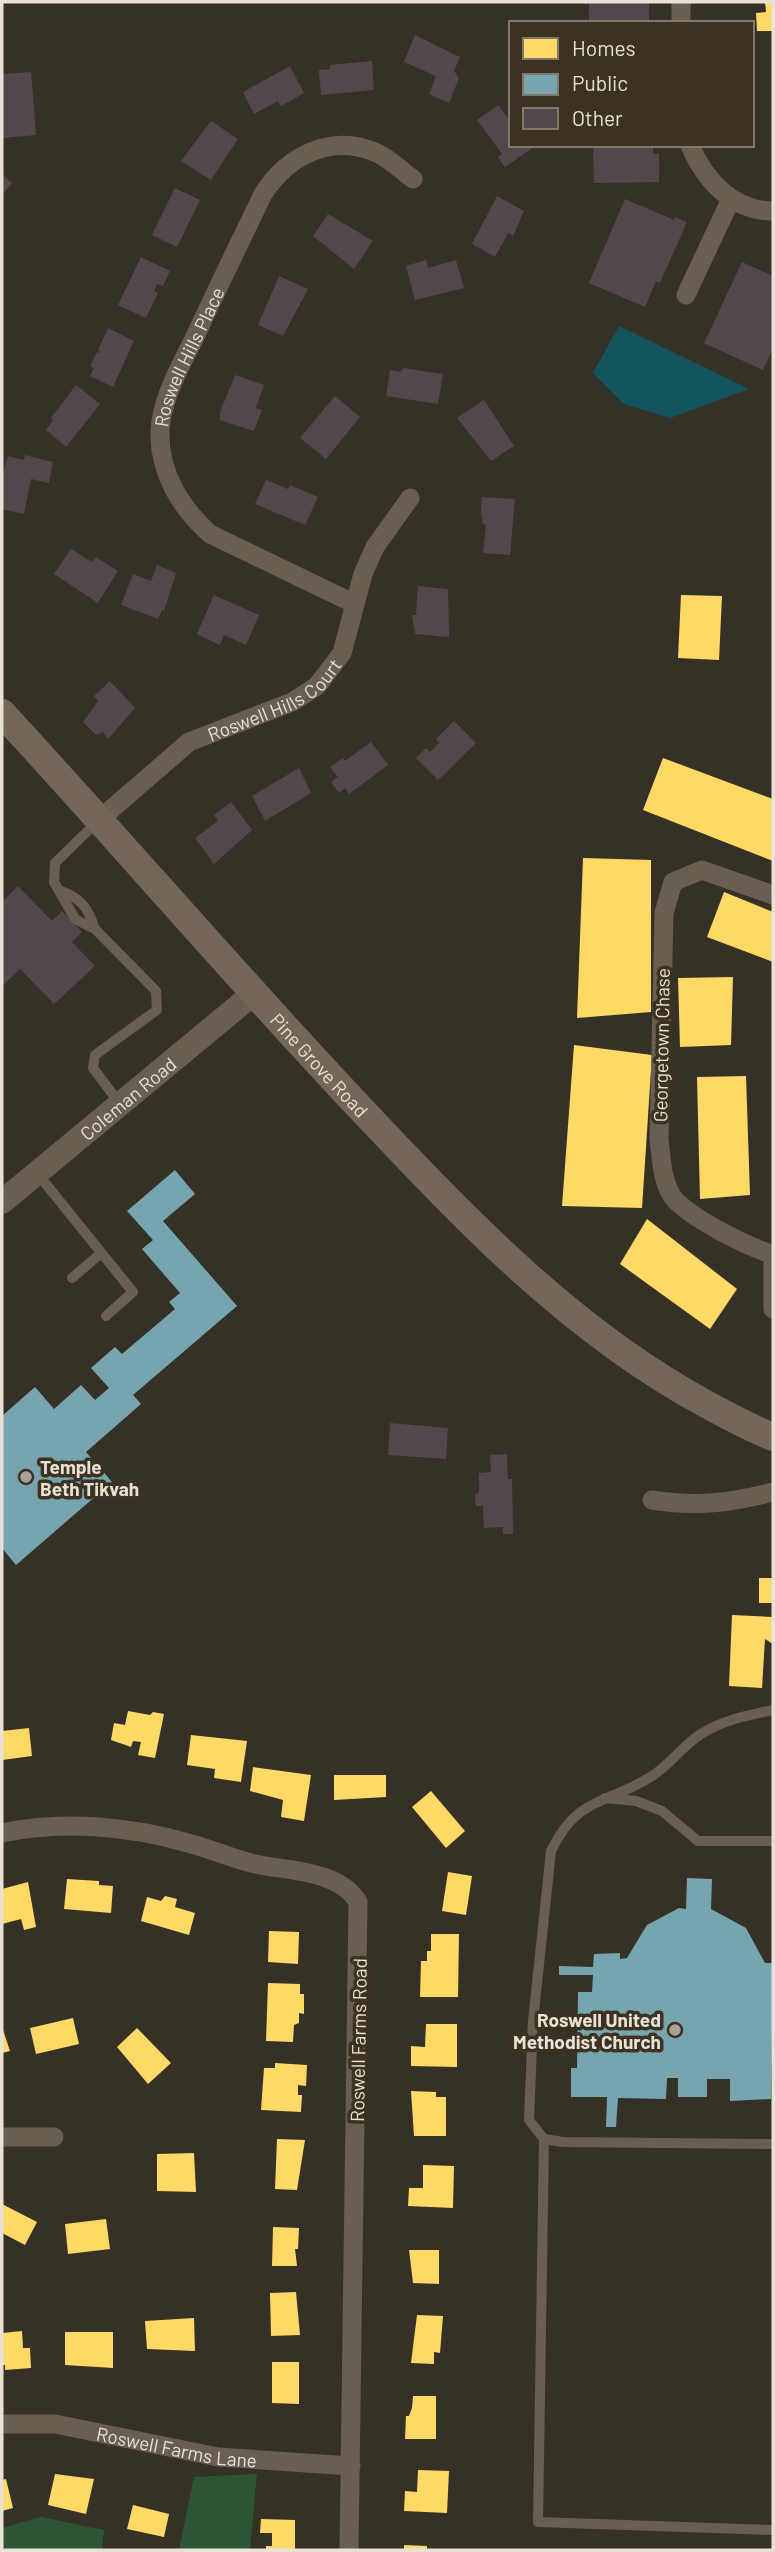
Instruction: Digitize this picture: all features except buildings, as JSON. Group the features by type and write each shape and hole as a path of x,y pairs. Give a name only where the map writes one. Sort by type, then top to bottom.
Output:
{"main road":[{"name":"Pine Grove Road","path":"2,713 100,819 253,994 495,1249 579,1321 668,1384 773,1437"}],"street":[{"path":"681,2 681,21"},
{"name":"Roswell Hills Place","path":"355,604 210,534 181,504 165,472 160,432 168,394 263,194 275,176 303,154 343,145 380,154 414,179"},
{"path":"691,147 698,165 730,201 756,211 773,211"},
{"path":"686,295 730,201"},
{"name":"Roswell Hills Court","path":"100,819 189,742 292,702 317,686 342,653 355,604 375,547 410,498"},
{"name":"Georgetown Chase","path":"773,895 702,870 673,881 664,913 659,1138 662,1171 675,1200 742,1244 773,1254 773,1309"},
{"name":"Coleman Road","path":"2,1202 253,994"},
{"path":"652,1500 682,1505 721,1504 773,1492"},
{"name":"Roswell Farms Road","path":"2,1833 20,1829 84,1826 147,1833 252,1863 333,1880 351,1891 358,1902 349,2550"},
{"path":"2,2137 54,2137"},
{"name":"Roswell Farms Lane","path":"2,2424 54,2424 218,2457 351,2466"}],"lane":[{"path":"100,819 55,863 54,881 75,919 95,929 156,991 157,1010 95,1055 93,1068 120,1104"},
{"path":"61,891 78,897 89,910 95,929"},
{"path":"37,1173 133,1292 106,1316"},
{"path":"72,1278 100,1254"},
{"path":"773,1710 732,1719 701,1734 652,1776 575,1814 561,1830 551,1851 533,2021 529,2120 544,2138 573,2143 773,2144"},
{"path":"604,1798 636,1801 662,1811 698,1841 773,1841"},
{"path":"544,2138 538,2522 773,2530"}],"green space":[{"path":"257,2474 250,2550 179,2550 194,2477"},
{"path":"41,2517 104,2530 102,2550 2,2550 2,2528"}],"water":[{"path":"619,326 749,389 670,418 624,404 593,373"}],"place":[{"name":"Temple Beth Tikvah","path":"26,1477"},
{"name":"Roswell United Methodist Church","path":"675,2030"}]}
